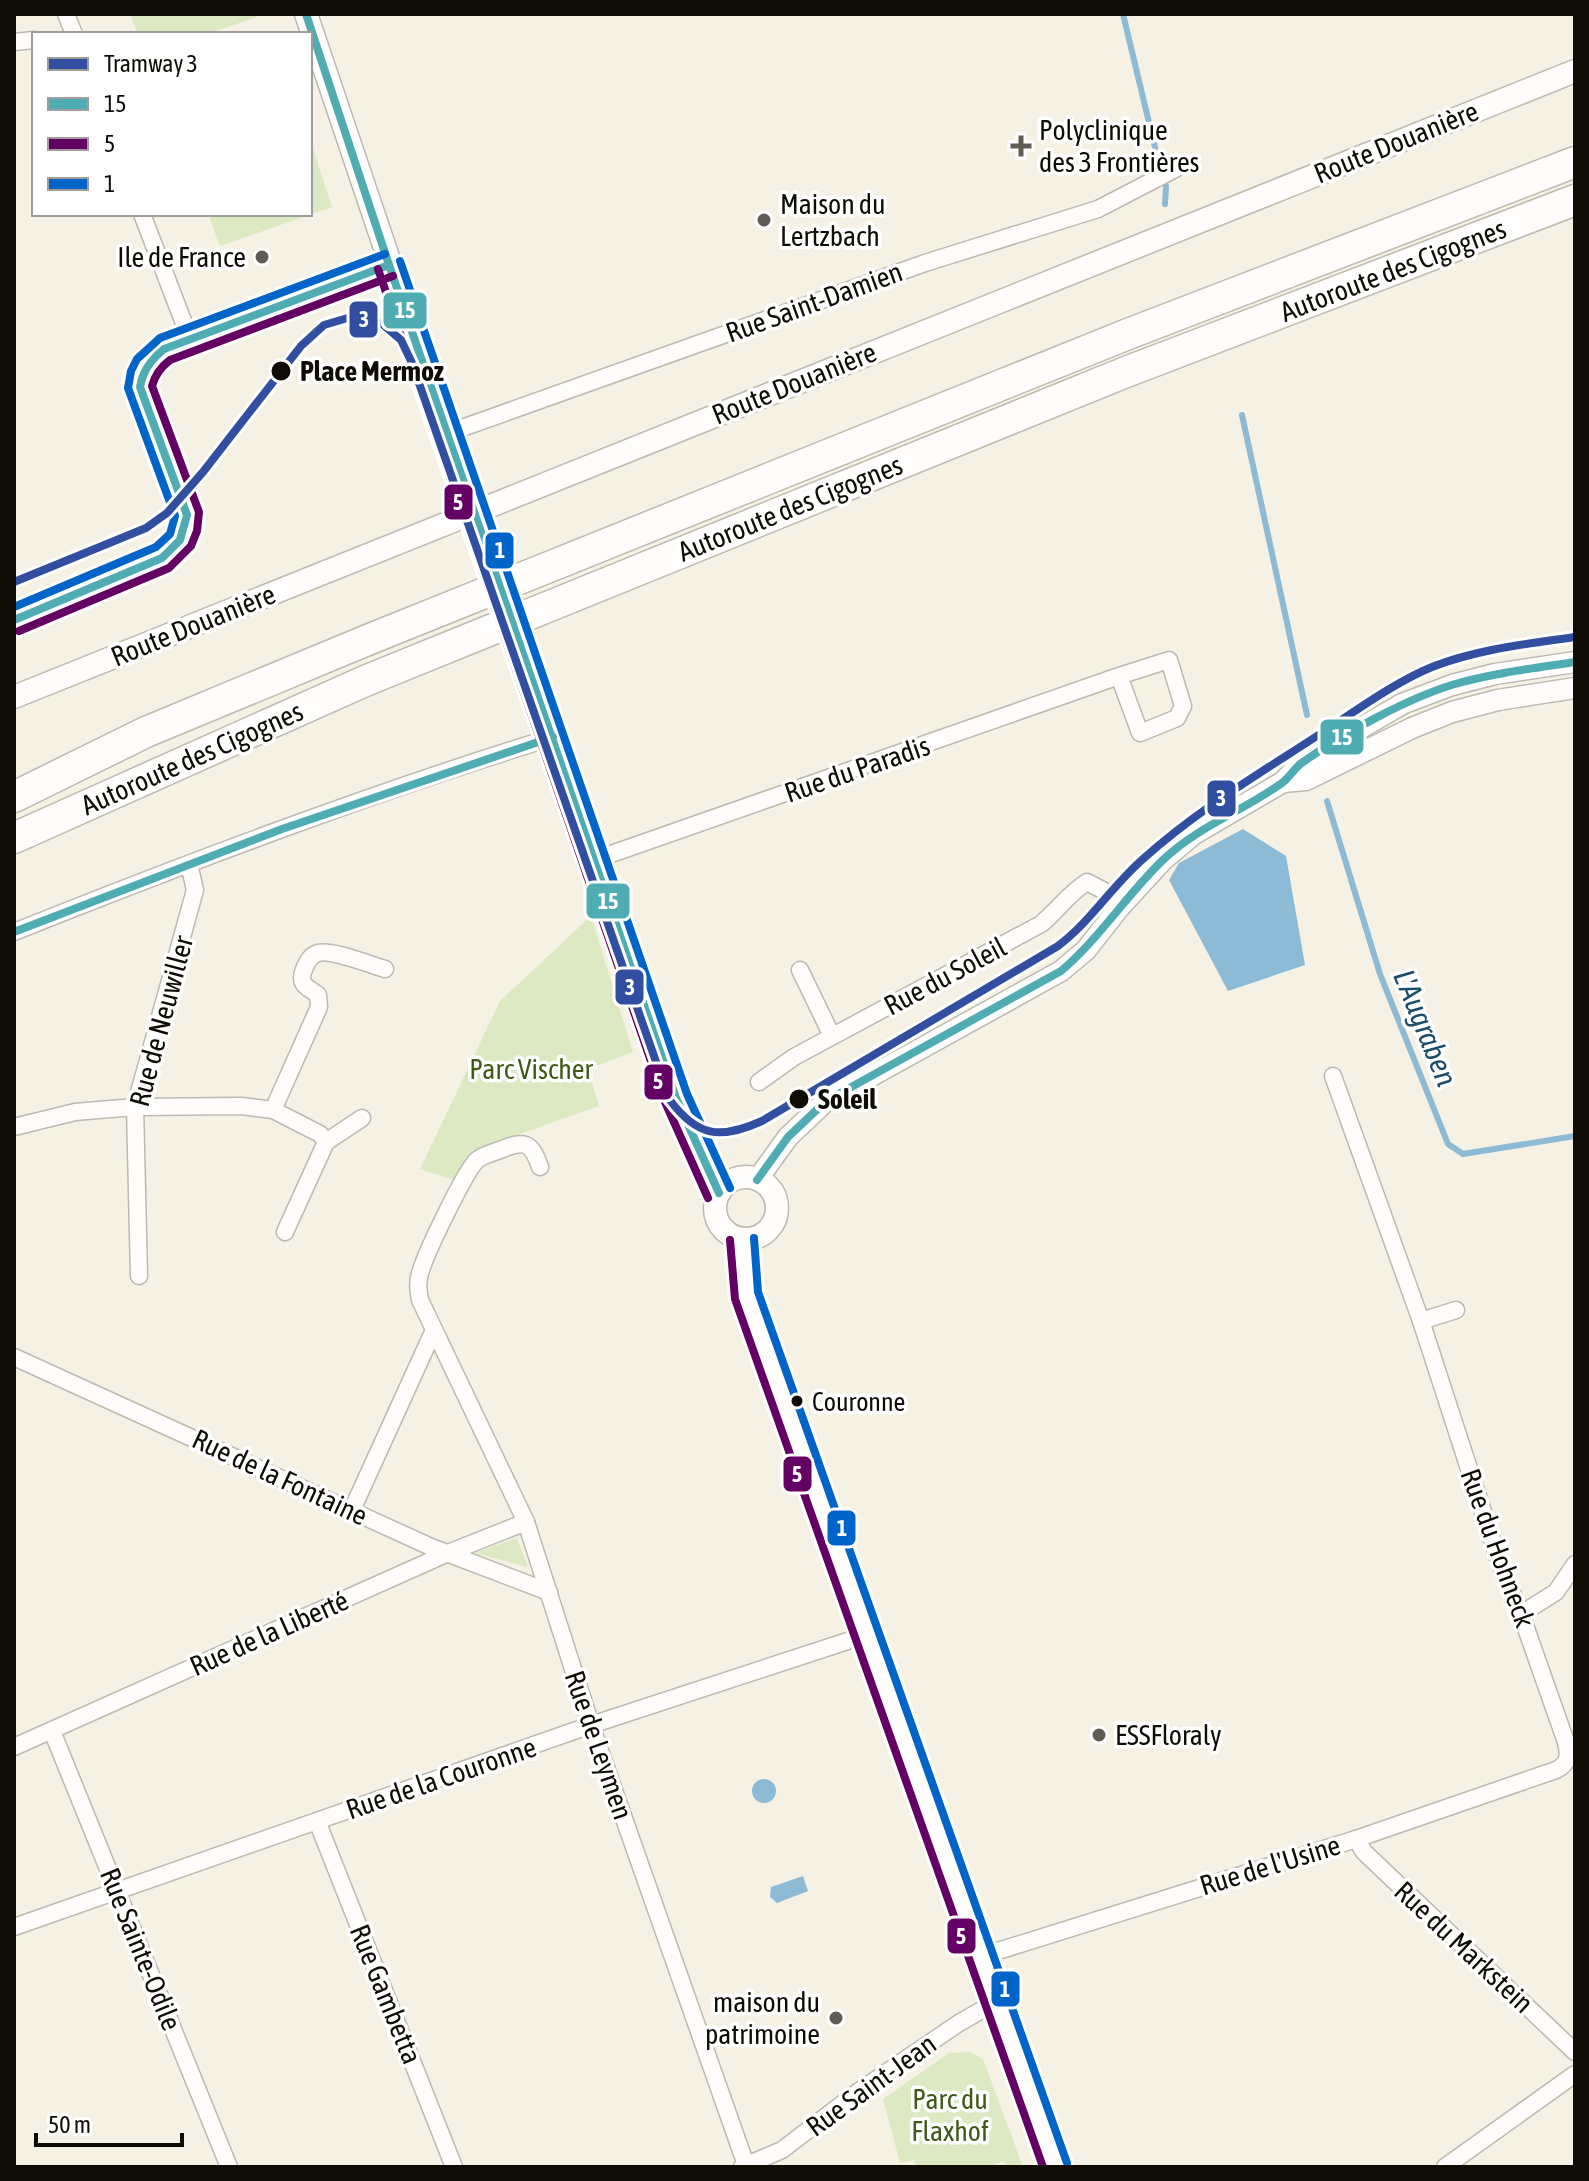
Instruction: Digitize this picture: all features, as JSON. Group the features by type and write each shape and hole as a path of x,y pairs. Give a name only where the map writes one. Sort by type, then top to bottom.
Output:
{"highway":[{"name":"Autoroute des Cigognes","path":"14,797 146,732 399,627 1128,334 1575,162"},
{"name":"Autoroute des Cigognes","path":"14,838 365,681 1126,372 1575,200"}],"main road":[{"path":"312,32 389,265 687,1126 719,1193"},
{"name":"Route Douanière","path":"14,697 1575,71"},
{"path":"749,1177 757,1180 765,1184 775,1199 776,1216 760,1236 742,1239 732,1236 718,1222 715,1202 719,1193 732,1181 749,1177"},
{"path":"742,1239 746,1295 1056,2167"}],"street":[{"name":"Rue Saint-Damien","path":"448,433 903,271 1098,209 1177,168"},
{"path":"143,216 190,339"},
{"path":"14,620 162,558 176,549 185,536 187,515 184,505 140,387 141,374 150,360 164,349 389,265"},
{"name":"Rue du Paradis","path":"594,860 1119,676 1169,660 1183,706 1177,718 1140,733 1119,676"},
{"path":"757,1180 788,1137 826,1101 1061,971 1086,950 1163,860 1194,834 1283,782 1301,763 1402,704 1452,685 1495,674 1575,662"},
{"path":"1283,782 1306,780 1452,712 1498,700 1575,688"},
{"path":"14,932 333,811 553,737"},
{"name":"Rue de Neuwiller","path":"139,1276 135,1107 195,890 189,864"},
{"name":"Rue du Soleil","path":"759,1082 794,1057 1041,924 1058,911 1072,891 1087,882 1110,894 1119,908"},
{"path":"273,1110 319,1007 318,995 302,983 304,968 310,958 318,953 331,953 385,969"},
{"path":"800,970 832,1036"},
{"name":"Rue du Hohneck","path":"1333,1076 1421,1321 1500,1564 1521,1614 1568,1751 1568,1760 1556,1770"},
{"path":"14,1127 75,1112 135,1107 241,1106 273,1110 320,1134 326,1142"},
{"path":"285,1232 326,1142 362,1118"},
{"name":"Rue de Leymen","path":"540,1167 535,1152 524,1143 516,1143 479,1158 430,1249 417,1286 433,1332 486,1434 526,1522 591,1725 744,2166"},
{"path":"1421,1321 1456,1310"},
{"path":"352,1510 433,1332"},
{"name":"Rue de la Fontaine","path":"14,1357 448,1553 549,1592"},
{"name":"Rue de la Liberté","path":"14,1747 448,1553 526,1522"},
{"path":"1521,1614 1556,1592 1575,1564"},
{"name":"Rue de la Couronne","path":"14,1927 591,1725 869,1634"},
{"name":"Rue Sainte-Odile","path":"52,1731 229,2167"},
{"name":"Rue de l'Usine","path":"982,1956 1356,1839 1556,1770"},
{"name":"Rue Gambetta","path":"317,1821 454,2167"},
{"name":"Rue du Markstein","path":"1356,1839 1364,1852 1575,2052"},
{"name":"Rue Saint-Jean","path":"744,2166 782,2150 859,2091 947,2031 980,2011 999,2004"},
{"path":"1445,2167 1575,2074"}],"green space":[{"path":"130,14 265,14 214,32 137,32"},
{"path":"312,145 332,207 312,214"},
{"path":"209,216 306,216 220,246"},
{"name":"Parc Vischer","path":"591,916 633,1052 588,1069 599,1106 472,1151 456,1181 420,1169 500,1001"},
{"path":"517,1538 528,1567 475,1553"},
{"name":"Parc du Flaxhof","path":"969,2052 983,2059 1023,2167 1006,2167 1004,2161 988,2167 916,2167 914,2160 900,2163 883,2099 949,2053"}],"water":[{"path":"1243,829 1286,856 1305,965 1228,991 1169,880 1179,863"},
{"path":"764,1779 772,1783 776,1791 772,1799 764,1803 756,1799 752,1791 756,1783"},
{"path":"803,1876 808,1891 777,1903 770,1897 771,1887"}],"waterway":[{"name":"L'Augraben","path":"1123,14 1158,160"},
{"name":"L'Augraben","path":"1165,204 1166,186"},
{"name":"L'Augraben","path":"1242,415 1307,715"},
{"name":"L'Augraben","path":"1327,801 1380,974 1448,1144 1463,1154 1575,1136"}],"tram line":[{"name":"3","path":"14,582 146,528 167,513 203,472 301,346 324,325 351,317 381,323 401,340 412,363 669,1099 679,1112 700,1128 722,1132 762,1121 1058,946 1081,926 1132,869 1184,825 1388,690 1432,667 1467,656 1575,637"}],"transit line":[{"name":"15","path":"306,14 312,32"},
{"name":"15","path":"312,32 676,1098 719,1193"},
{"name":"1","path":"14,607 156,547 170,534 175,516 128,388 137,359 160,338 385,254"},
{"name":"1","path":"400,261 687,1094 730,1188"},
{"name":"15","path":"14,620 162,558 180,540 187,515 140,387 145,370 159,353 389,265"},
{"name":"5","path":"378,269 665,1102 708,1198"},
{"name":"5","path":"19,631 169,568 191,546 197,531 199,512 152,386 164,365 170,360 393,276"},
{"name":"15","path":"757,1180 788,1137 826,1101 1061,971 1178,847 1282,783 1300,764 1319,751 1377,717 1437,690 1485,677 1575,662"},
{"name":"15","path":"14,932 282,829 553,737"},
{"name":"1","path":"754,1238 758,1292 1067,2163"},
{"name":"5","path":"730,1240 735,1299 1043,2167"}],"place":[{"name":"Polyclinique des 3 Frontières","path":"1021,146"},
{"name":"Maison du Lertzbach","path":"764,220"},
{"name":"Ile de France","path":"262,257"},
{"name":"Place Mermoz","path":"281,371"},
{"name":"Soleil","path":"799,1099"},
{"name":"Couronne","path":"797,1401"},
{"name":"ESSFloraly","path":"1099,1735"},
{"name":"maison du patrimoine","path":"836,2018"}]}
